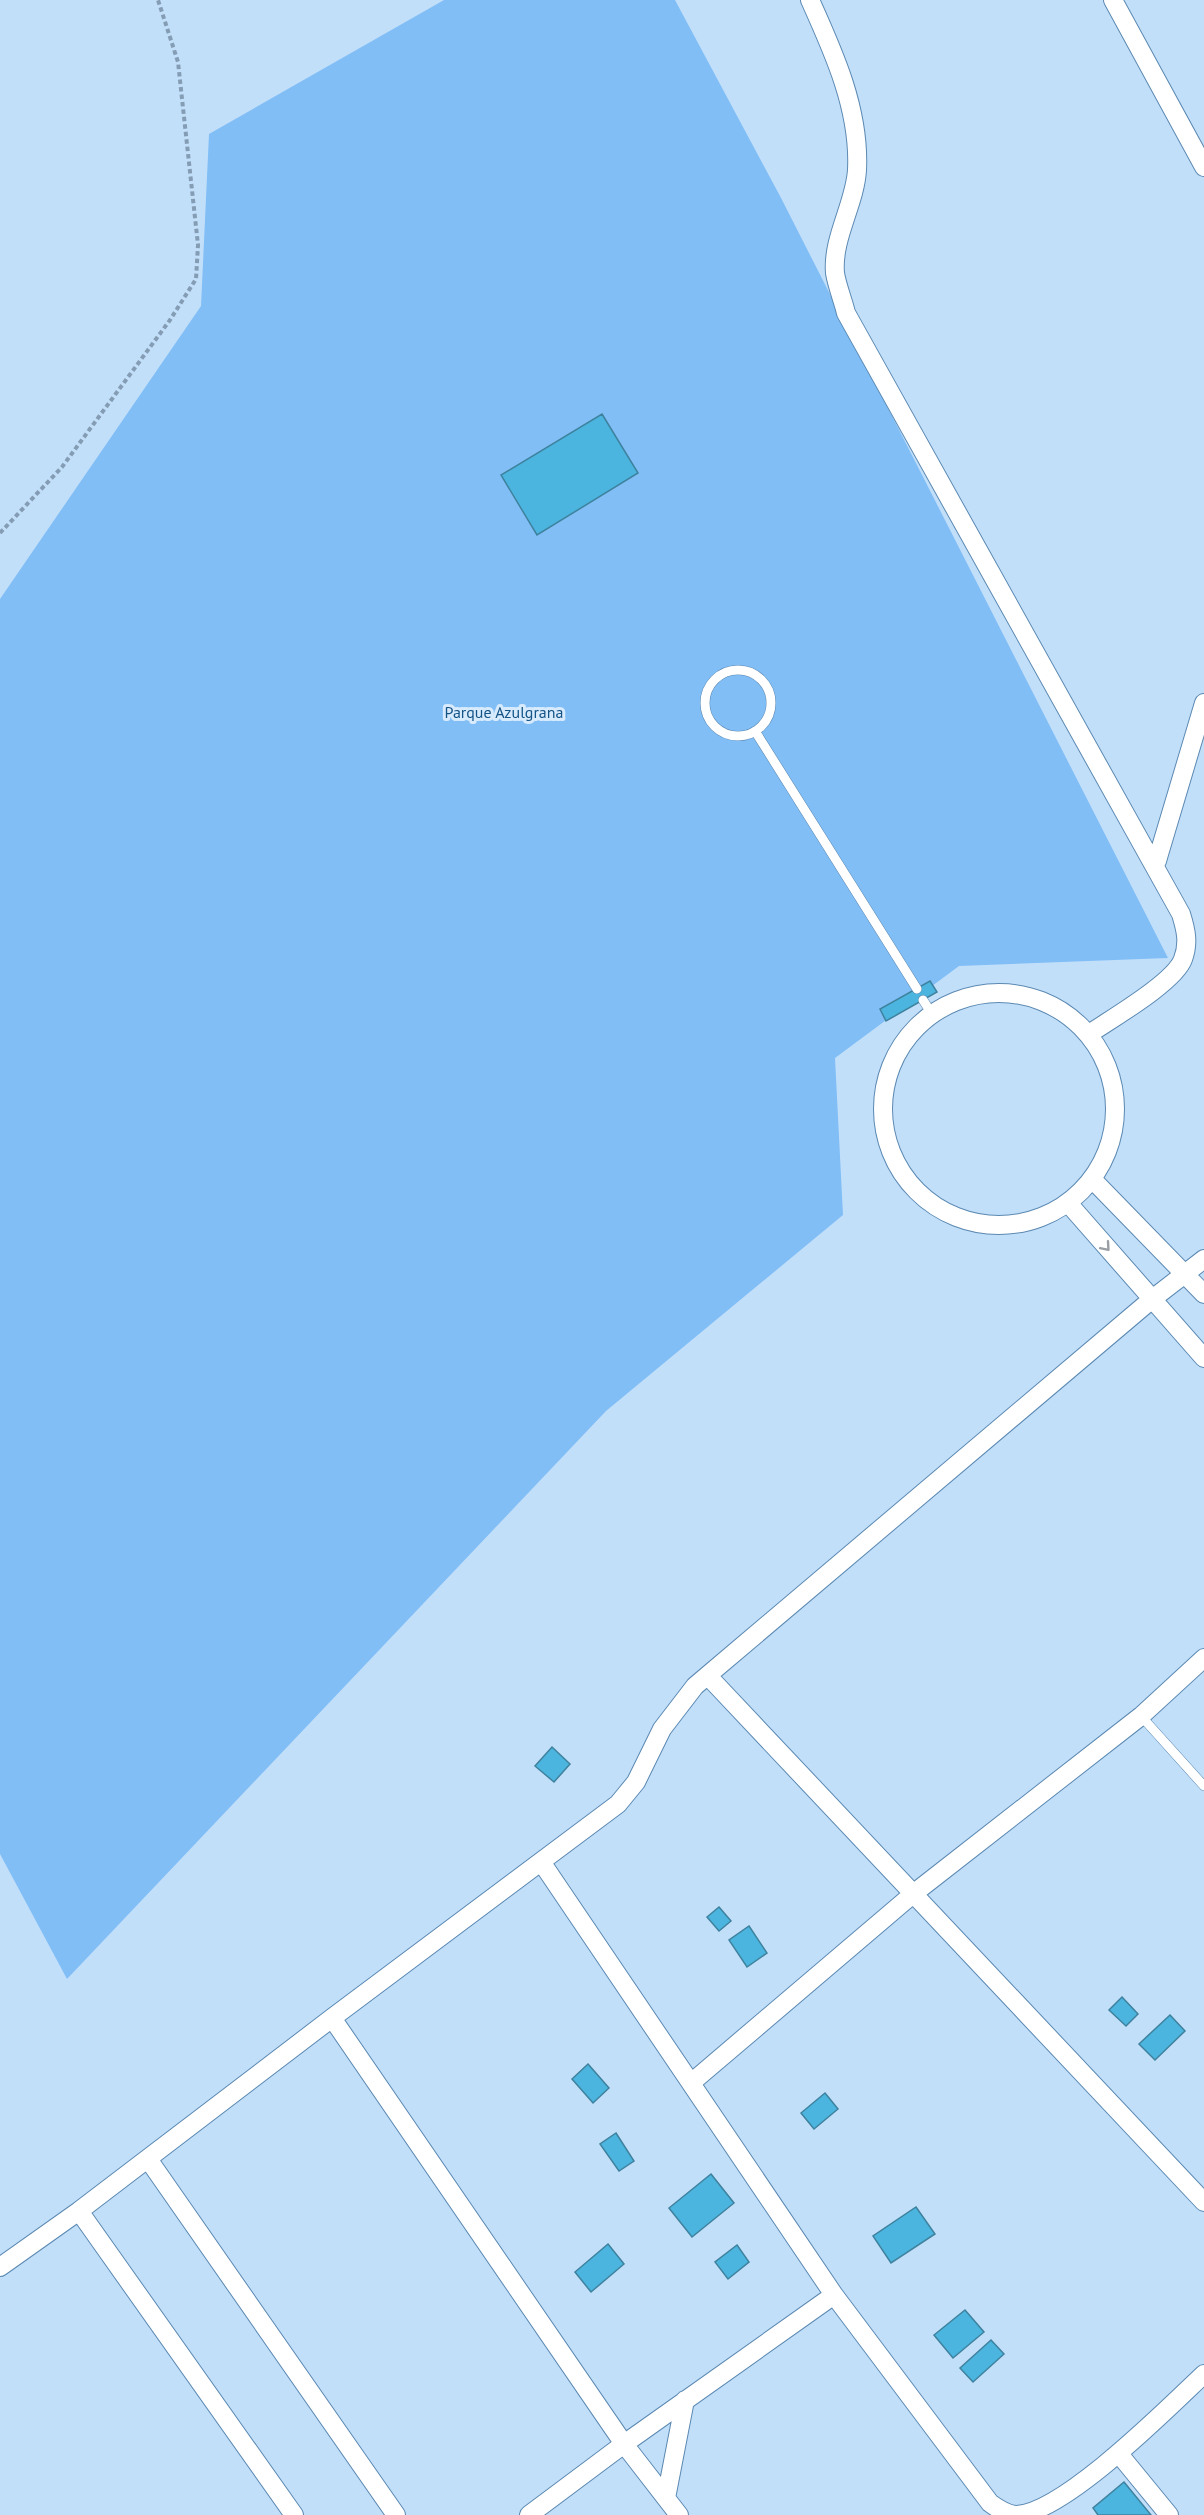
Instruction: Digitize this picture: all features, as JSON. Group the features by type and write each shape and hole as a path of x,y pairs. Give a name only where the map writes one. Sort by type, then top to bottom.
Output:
{"street":[{"path":"810,0 843,81 857,132 857,173 839,242 835,273 846,313 1181,914 1188,934 1183,961 1167,980 1089,1034"},
{"path":"1113,0 1204,167"},
{"path":"1153,864 1159,854 1204,703"},
{"path":"985,993 1024,994 1060,1009 1089,1034 1109,1068 1116,1106 1110,1144 1092,1179 1068,1203 1036,1220 1000,1226 964,1220 931,1203 905,1178 889,1145 883,1109 889,1073 927,1007 948,1004 985,993"},
{"path":"1092,1179 1204,1294"},
{"path":"1068,1203 1204,1358"},
{"path":"0,2267 79,2211 618,1804 636,1782 662,1729 695,1686 1151,1300 1204,1259"},
{"path":"691,2083 913,1894 1141,1716 1204,1658"},
{"path":"708,1676 1204,2202"},
{"path":"542,1863 834,2295 990,2503 1002,2511 1015,2515 1053,2504 1119,2454 1204,2374"},
{"path":"332,2018 624,2444 680,2515"},
{"path":"148,2159 396,2515"},
{"path":"79,2211 294,2515"},
{"path":"529,2515 685,2400 834,2295"},
{"path":"666,2498 685,2400"},
{"path":"1119,2454 1169,2515"}],"lane":[{"path":"741,670 760,678 766,686 770,696 769,716 755,731 746,735 726,734 710,720 706,711 708,691 721,675 741,670"},
{"path":"755,731 916,988"},
{"path":"1141,1716 1204,1786"}],"path":[{"path":"0,532 62,467 170,320 196,279 198,245 178,62 158,0"}],"green space":[{"name":"Parque Azulgrana","path":"444,0 675,0 780,196 1168,958 959,966 835,1058 843,1215 606,1411 67,1979 0,1854 0,599 201,306 209,134"}],"building":[{"path":"602,414 638,473 537,535 501,475"},
{"path":"930,981 937,992 886,1021 880,1009"},
{"path":"552,1747 570,1764 554,1782 535,1766"},
{"path":"719,1907 731,1921 719,1931 707,1917"},
{"path":"749,1926 767,1953 747,1967 729,1940"},
{"path":"1122,1997 1138,2014 1126,2026 1109,2010"},
{"path":"1170,2015 1185,2031 1155,2060 1139,2044"},
{"path":"588,2064 609,2088 593,2103 572,2079"},
{"path":"825,2093 838,2109 814,2129 801,2113"},
{"path":"616,2133 634,2161 619,2171 600,2144"},
{"path":"711,2174 734,2203 692,2237 669,2208"},
{"path":"916,2207 935,2234 891,2263 873,2236"},
{"path":"608,2244 624,2264 591,2292 575,2272"},
{"path":"737,2245 749,2262 728,2279 715,2262"},
{"path":"965,2310 984,2332 953,2358 934,2335"},
{"path":"991,2340 1004,2354 973,2382 960,2368"},
{"path":"1124,2482 1151,2515 1098,2515 1093,2508"}]}
